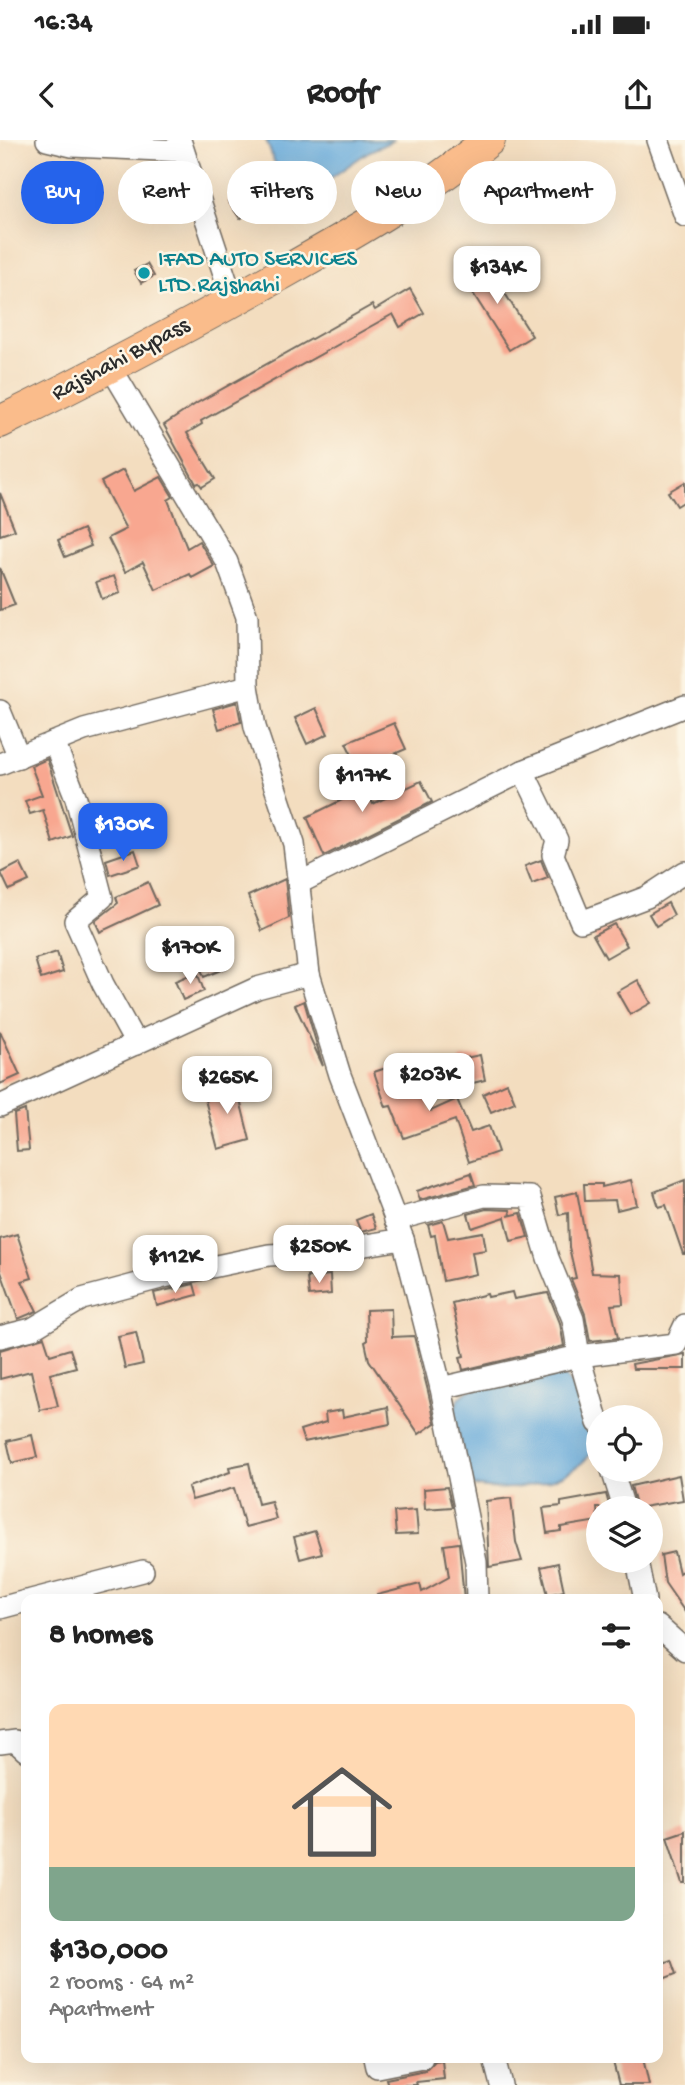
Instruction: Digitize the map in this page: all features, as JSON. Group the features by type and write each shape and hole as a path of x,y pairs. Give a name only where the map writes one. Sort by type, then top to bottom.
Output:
{"highway":[{"name":"Rajshahi Bypass","path":"0,422 233,301 355,232 461,163 489,140"}],"street":[{"path":"47,140 72,146 181,145 233,301"},
{"path":"658,140 685,216"},
{"path":"110,366 227,562 247,617 248,687 255,727 294,845 309,974 340,1075 399,1230 441,1388 476,1562 477,1594"},
{"path":"0,711 9,761 85,730 248,687"},
{"path":"299,883 523,771 685,706"},
{"path":"54,742 76,798 102,898 75,920 103,984 136,1044"},
{"path":"523,771 557,840 553,855 581,922 647,897 685,872"},
{"path":"0,1106 257,988 309,974"},
{"path":"0,1337 32,1329 82,1299 164,1277 269,1255 322,1252 399,1230 484,1196 530,1198 548,1258 573,1319 579,1356 593,1405"},
{"path":"441,1388 579,1356 676,1344 685,1325"},
{"path":"53,1594 143,1571"},
{"path":"639,1573 644,1594"},
{"path":"0,1608 21,1602"},
{"path":"663,1630 685,1650"},
{"path":"0,1742 15,1741 21,1746"},
{"path":"376,2063 377,2067 397,2063"},
{"path":"495,2063 501,2085"}],"water":[{"path":"266,140 394,140 351,161 351,164 337,174 337,161 274,161"},
{"path":"559,1371 574,1388 586,1418 586,1458 569,1472 536,1484 501,1489 470,1485 453,1412 459,1398 469,1390"}],"building":[{"path":"485,262 532,336 509,350 462,276"},
{"name":"IFAD AUTO SERVICES LTD.Rajshahi","path":"147,264 154,276 141,283 134,271"},
{"path":"410,289 424,313 400,327 393,314 201,421 202,424 187,433 215,479 202,487 199,483 196,484 164,425 197,403 372,305 375,310"},
{"path":"123,470 134,491 161,477 173,497 168,500 187,548 199,541 214,566 192,578 190,574 156,590 143,562 125,572 108,538 126,529 101,482"},
{"path":"685,482 685,501 677,506 668,492"},
{"path":"0,493 15,530 0,535"},
{"path":"83,529 91,546 65,557 58,540"},
{"path":"0,568 15,605 0,610"},
{"path":"114,576 120,593 102,599 96,582"},
{"path":"237,702 241,722 219,729 213,709"},
{"path":"316,708 328,734 307,744 295,718"},
{"path":"394,723 406,749 359,769 346,743"},
{"path":"47,759 72,836 53,843 43,810 30,814 25,801 42,795 31,766"},
{"path":"358,774 373,804 421,781 432,802 324,856 307,817 344,799 337,784"},
{"path":"135,850 140,865 110,875 106,860"},
{"path":"541,860 548,878 532,884 525,866"},
{"path":"20,863 29,881 9,890 1,873"},
{"path":"285,879 289,918 262,931 248,896"},
{"path":"148,882 158,905 100,932 95,921 118,903 116,897"},
{"path":"668,903 674,915 656,926 649,914"},
{"path":"614,924 627,946 606,958 593,935"},
{"path":"218,950 226,968 204,977 197,959"},
{"path":"57,952 63,972 41,979 35,959"},
{"path":"197,972 204,991 183,1000 175,981"},
{"path":"638,980 651,1003 630,1015 617,992"},
{"path":"304,1001 323,1066 295,1005"},
{"path":"0,1031 20,1075 0,1084"},
{"path":"480,1055 485,1080 465,1085 460,1059"},
{"path":"389,1067 392,1078 416,1069 431,1111 457,1099 471,1132 489,1126 498,1152 469,1162 455,1120 404,1138 391,1106 386,1107 374,1072"},
{"path":"507,1083 515,1102 491,1112 483,1094"},
{"path":"236,1084 250,1140 218,1149 203,1092"},
{"path":"25,1110 29,1150 17,1151 14,1114"},
{"path":"471,1173 475,1185 420,1200 417,1191"},
{"path":"631,1180 637,1205 617,1210 615,1200 585,1201 584,1184 602,1184 602,1187"},
{"path":"685,1180 683,1254 666,1205 659,1207 654,1192"},
{"path":"577,1192 592,1273 621,1274 623,1304 611,1305 618,1338 590,1341 585,1314 571,1279 576,1278 569,1247 568,1213 559,1215 555,1197"},
{"path":"486,1209 510,1210 511,1215 508,1216 521,1213 528,1237 511,1241 505,1217 472,1228 468,1214"},
{"path":"371,1214 376,1228 361,1232 356,1220"},
{"path":"443,1221 448,1238 483,1232 486,1250 472,1252 476,1274 443,1281 435,1235 431,1236 428,1225"},
{"path":"17,1234 32,1278 22,1281 37,1311 18,1319 0,1269 0,1239"},
{"path":"330,1275 331,1294 309,1296 307,1277"},
{"path":"194,1284 197,1295 157,1306 154,1293"},
{"path":"512,1292 514,1299 548,1293 560,1323 564,1346 463,1370 460,1357 464,1356 452,1303 487,1294 488,1297"},
{"path":"391,1309 392,1337 414,1336 428,1391 435,1423 419,1434 369,1360 365,1342 366,1310"},
{"path":"136,1332 143,1364 125,1368 118,1336"},
{"path":"44,1337 50,1355 70,1349 76,1367 50,1374 58,1406 40,1410 31,1371 0,1379 0,1350"},
{"path":"685,1354 685,1369 633,1369 632,1364"},
{"path":"388,1407 390,1424 304,1442 300,1430 326,1422 325,1413 342,1410 343,1417"},
{"path":"32,1435 37,1457 12,1463 7,1441"},
{"path":"249,1463 258,1504 271,1501 276,1519 245,1527 234,1488 192,1500 188,1487 230,1472 229,1467"},
{"path":"679,1475 683,1500 663,1503 663,1496 634,1496 631,1486 663,1482 663,1479"},
{"path":"447,1487 452,1507 425,1509 424,1489"},
{"path":"511,1498 516,1542 522,1561 489,1567 486,1501"},
{"path":"586,1498 586,1523 561,1527 561,1531 547,1533 543,1508 561,1506 561,1502"},
{"path":"416,1510 418,1534 396,1535 394,1512"},
{"path":"315,1531 322,1553 300,1559 294,1537"},
{"path":"459,1543 463,1594 381,1594 420,1584 422,1592 449,1577 444,1545"},
{"path":"674,1552 679,1573 685,1569 685,1612 665,1583 663,1555"},
{"path":"558,1563 564,1591 548,1594 541,1567"},
{"path":"685,1831 685,1883 682,1883 667,1837"},
{"path":"671,1960 676,1974 663,1979 663,1963"},
{"path":"433,2063 442,2063 444,2079 416,2082 417,2085 388,2085 386,2079 425,2071"},
{"path":"613,2063 644,2063 649,2085 619,2085"}],"place":[{"name":"IFAD AUTO SERVICES LTD.Rajshahi","path":"144,273"}]}
